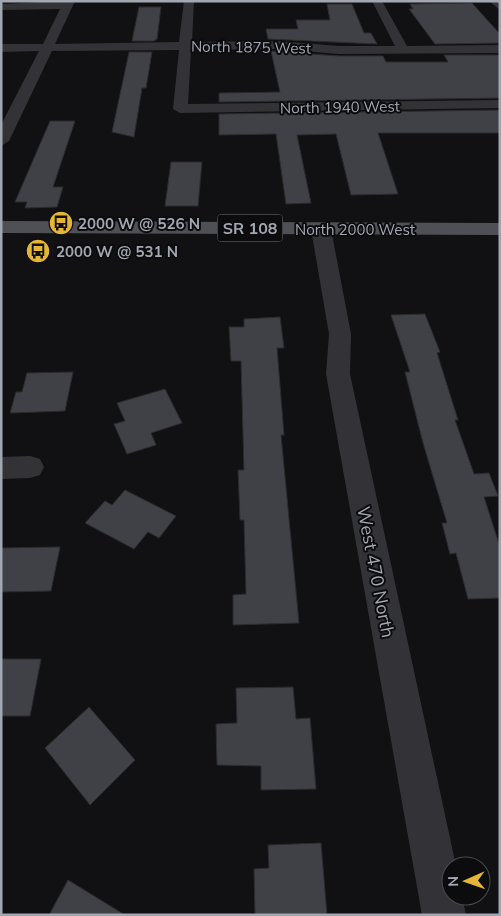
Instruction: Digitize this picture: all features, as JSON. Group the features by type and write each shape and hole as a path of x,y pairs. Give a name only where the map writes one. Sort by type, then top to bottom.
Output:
{"main road":[{"name":"North 2000 West","path":"1,226 500,229"}],"street":[{"path":"185,46 189,1"},
{"path":"377,1 403,50"},
{"path":"494,1 500,7"},
{"path":"1,7 69,4"},
{"path":"1,141 69,4"},
{"name":"North 1875 West","path":"1,48 277,45 340,50 500,49"},
{"name":"North 1940 West","path":"185,46 180,109 500,104"},
{"name":"West 470 North","path":"321,229 340,334 338,374 444,915"},
{"path":"1,468 30,467"}],"building":[{"path":"472,3 500,34 500,43 435,44 409,9 413,9 410,4"},
{"path":"327,4 352,4 364,33 371,33 377,44 268,39 266,29 298,29 296,20 330,20"},
{"path":"139,7 161,7 157,39 154,41 132,41"},
{"path":"271,51 339,56 383,56 386,62 448,62 444,55 500,55 500,98 219,102 219,93 280,92"},
{"path":"129,52 152,52 146,88 142,88 134,137 112,132"},
{"path":"500,110 500,133 378,133 398,194 351,195 336,134 297,135 311,203 286,204 276,134 219,135 219,114"},
{"path":"50,121 75,121 53,187 63,187 57,207 25,208 27,202 15,202"},
{"path":"171,162 202,162 198,206 165,206"},
{"path":"425,314 440,352 437,353 458,420 455,420 474,474 489,473 498,496 484,497 500,547 500,598 468,599 456,553 450,554 442,523 447,523 423,443 405,372 410,372 391,315"},
{"path":"280,317 284,348 277,348 284,435 281,435 299,623 233,625 233,595 246,594 244,520 240,520 238,470 244,470 241,361 231,361 229,327 244,327 244,319"},
{"path":"73,372 65,411 10,413 16,392 22,392 27,373"},
{"path":"165,389 182,423 151,433 156,445 127,454 114,424 125,421 117,403"},
{"path":"125,490 176,516 159,538 148,532 134,549 85,523 105,501 112,505"},
{"path":"60,547 51,591 1,592 1,548"},
{"path":"1,659 41,659 30,716 1,716"},
{"path":"293,687 296,719 310,718 316,789 261,790 261,766 217,765 216,724 237,723 236,688"},
{"path":"89,707 135,760 90,805 45,748"},
{"path":"321,843 327,915 255,915 254,869 269,868 268,845"},
{"path":"68,880 125,915 49,915"}],"place":[{"name":"2000 W @ 526 N","path":"61,223"},
{"name":"2000 W @ 531 N","path":"38,251"}]}
